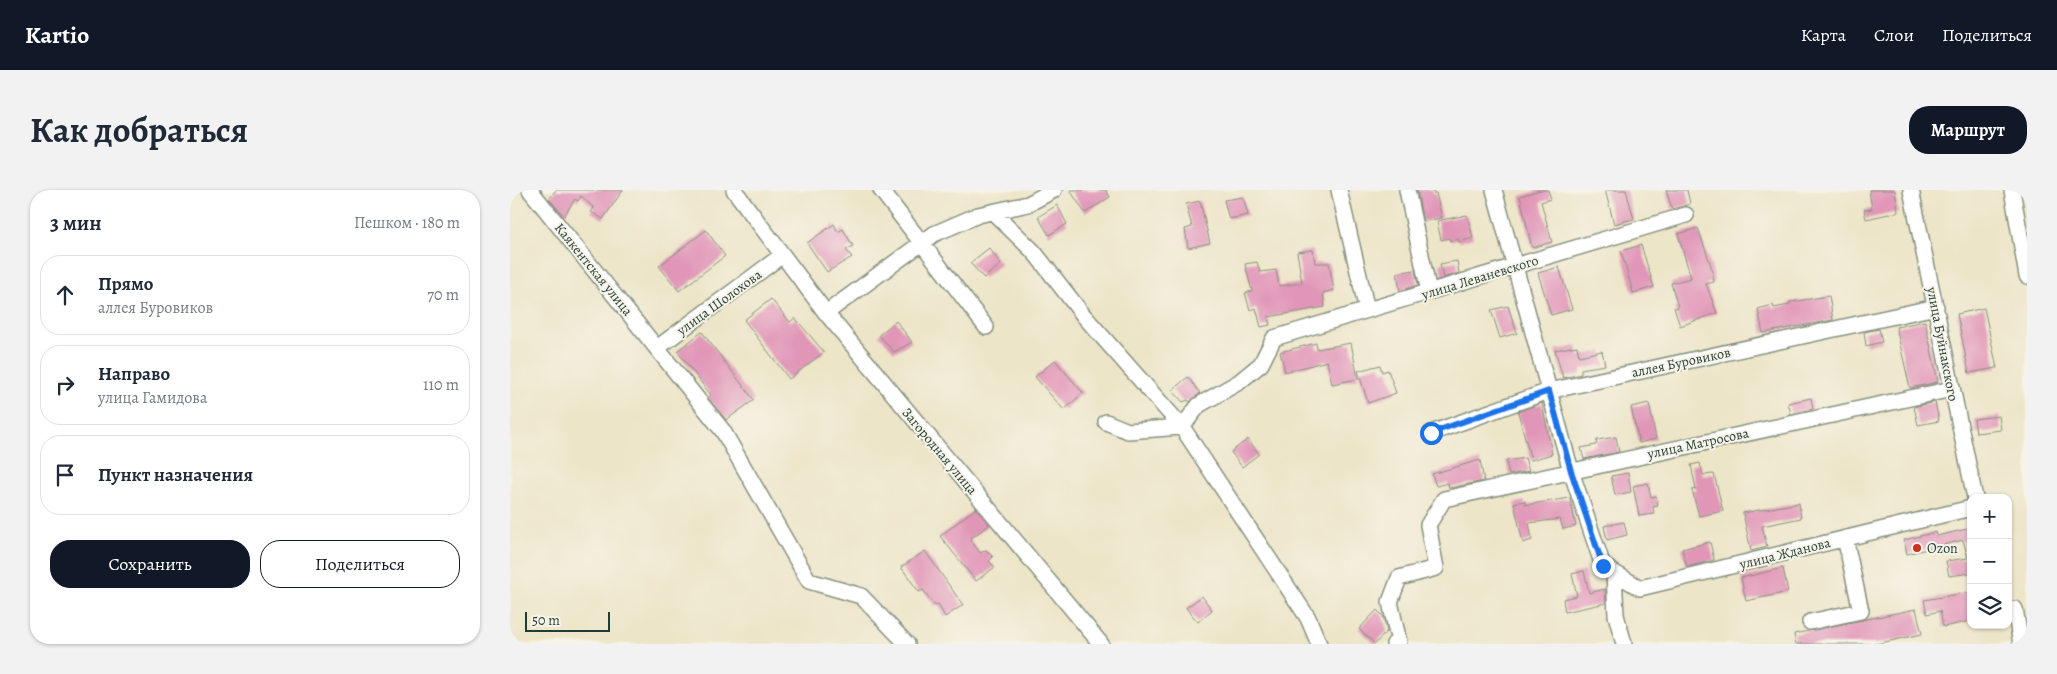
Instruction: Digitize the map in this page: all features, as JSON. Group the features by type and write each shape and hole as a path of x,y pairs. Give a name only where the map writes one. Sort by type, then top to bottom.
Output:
{"street":[{"name":"Каякентская улица","path":"530,190 723,431 810,580 861,596 907,644"},
{"name":"Загородная улица","path":"734,190 781,256 826,313 1101,644"},
{"path":"881,190 923,242 986,327"},
{"path":"826,313 934,234 978,216 1028,204 1054,190"},
{"path":"1340,190 1367,310"},
{"path":"1407,190 1429,292"},
{"path":"1494,190 1571,471 1609,570 1616,615 1624,644"},
{"name":"улица Буйнакского","path":"1911,190 1974,494"},
{"path":"2012,190 2027,276"},
{"path":"993,212 1034,252 1084,316 1182,428 1308,618 1319,644"},
{"name":"улица Леваневского","path":"1182,428 1199,405 1239,382 1261,364 1274,338 1686,215"},
{"name":"улица Шолохова","path":"657,348 781,256"},
{"name":"аллея Буровиков","path":"1431,433 1549,391 1936,307"},
{"name":"улица Матросова","path":"1394,644 1399,642 1390,602 1399,578 1436,568 1428,525 1444,499 1952,389"},
{"path":"1106,422 1128,432 1182,428"},
{"name":"улица Жданова","path":"1609,570 1640,588 1967,509"},
{"path":"1810,622 1861,611 1845,538"},
{"path":"2019,609 2021,644"}],"building":[{"path":"556,190 623,190 603,219 591,212 594,208 581,196 578,201 575,199 564,216 549,199"},
{"path":"1070,190 1106,190 1110,197 1085,213"},
{"path":"1417,190 1433,190 1433,193 1436,193 1442,218 1423,221"},
{"path":"1540,190 1548,190 1551,199 1541,202 1552,242 1532,248 1520,196"},
{"path":"1605,190 1626,190 1634,219 1614,224"},
{"path":"1666,190 1687,190 1690,204 1672,209"},
{"path":"1869,190 1895,190 1898,212 1866,219 1864,210 1872,209"},
{"path":"1243,197 1248,215 1229,219 1224,200"},
{"path":"1200,201 1210,243 1188,248 1185,229 1192,227 1186,204"},
{"path":"1057,205 1067,224 1049,235 1038,217"},
{"path":"1467,215 1473,238 1459,242 1458,239 1450,241 1449,238 1441,240 1437,221"},
{"path":"834,224 838,232 843,229 853,246 846,250 852,257 827,272 807,243"},
{"path":"1698,228 1713,272 1714,282 1706,284 1717,313 1680,326 1674,308 1678,307 1671,283 1691,278 1678,234"},
{"path":"706,230 725,256 679,291 659,266"},
{"path":"1641,245 1654,287 1633,293 1621,251"},
{"path":"989,248 1001,264 984,278 970,263"},
{"path":"1313,250 1315,263 1329,263 1334,290 1323,293 1325,307 1268,317 1270,325 1261,327 1256,308 1250,310 1245,293 1252,291 1245,264 1257,262 1260,272 1276,270 1279,286 1302,283 1297,252"},
{"path":"1457,261 1459,273 1443,278 1440,264"},
{"path":"1559,267 1572,309 1551,315 1538,273"},
{"path":"1415,270 1418,285 1400,291 1397,273"},
{"path":"1829,296 1833,320 1763,333 1758,309 1773,305 1774,308 1789,305 1790,302"},
{"path":"771,299 790,322 795,318 824,352 789,379 744,320"},
{"path":"1508,306 1517,333 1500,338 1491,310"},
{"path":"1984,308 1997,368 1969,373 1957,314"},
{"path":"896,321 912,342 894,352 879,335"},
{"path":"1925,321 1938,382 1910,388 1896,327"},
{"path":"1879,329 1882,342 1866,346 1864,332"},
{"path":"702,332 754,400 726,420 708,398 711,395 677,351"},
{"path":"1316,343 1317,349 1351,343 1358,379 1332,384 1327,361 1285,372 1280,352"},
{"path":"1577,346 1579,356 1602,351 1605,365 1581,369 1581,374 1563,378 1555,350"},
{"path":"1055,360 1083,393 1064,410 1035,377"},
{"path":"1380,365 1382,372 1388,370 1396,393 1368,403 1358,371"},
{"path":"1188,377 1200,393 1190,402 1188,400 1183,402 1172,390"},
{"path":"1811,398 1813,409 1791,414 1788,403"},
{"path":"1935,402 1939,421 1918,425 1914,407"},
{"path":"1542,403 1552,454 1531,460 1518,412"},
{"path":"1649,403 1656,439 1639,443 1631,407"},
{"path":"1999,416 2001,430 1976,433 1974,419"},
{"path":"1616,437 1619,452 1584,459 1581,448 1596,445 1597,440"},
{"path":"1248,439 1259,454 1242,467 1231,452"},
{"path":"1525,458 1529,471 1509,475 1506,461"},
{"path":"1480,460 1484,481 1449,488 1448,483 1436,486 1432,474"},
{"path":"1700,463 1703,475 1714,474 1723,511 1699,516 1692,490 1696,489 1691,465"},
{"path":"1628,473 1631,492 1615,495 1611,476"},
{"path":"1648,483 1651,497 1656,496 1658,506 1653,507 1654,514 1639,516 1633,486"},
{"path":"1570,498 1576,526 1563,529 1560,519 1529,523 1532,540 1523,543 1514,503 1525,501 1525,505"},
{"path":"1799,503 1801,518 1762,526 1767,547 1751,551 1743,513"},
{"path":"976,508 989,525 970,539 980,553 986,550 993,557 989,561 995,567 976,581 940,536"},
{"path":"1624,522 1627,535 1607,540 1604,526"},
{"path":"1967,529 1967,554 1963,540 1907,554 1904,540 1936,532 1937,536"},
{"path":"1710,542 1714,560 1687,567 1682,549"},
{"path":"925,551 963,605 945,617 938,604 935,606 923,590 919,592 901,567"},
{"path":"1967,558 1967,574 1949,576 1946,561"},
{"path":"1783,568 1788,592 1746,601 1741,578"},
{"path":"1584,571 1589,593 1605,589 1606,603 1565,612 1563,599 1577,596 1572,574"},
{"path":"1967,593 1967,622 1943,627 1940,611 1927,614 1924,600"},
{"path":"1202,596 1212,610 1198,622 1186,608"},
{"path":"1916,609 1922,634 1876,644 1796,644 1794,634"},
{"path":"1377,610 1383,616 1387,631 1375,644 1359,629"}],"place":[{"name":"Ozon","path":"1917,548"}],"route":[{"path":"1431,433 1549,391 1571,471 1603,566"}]}
